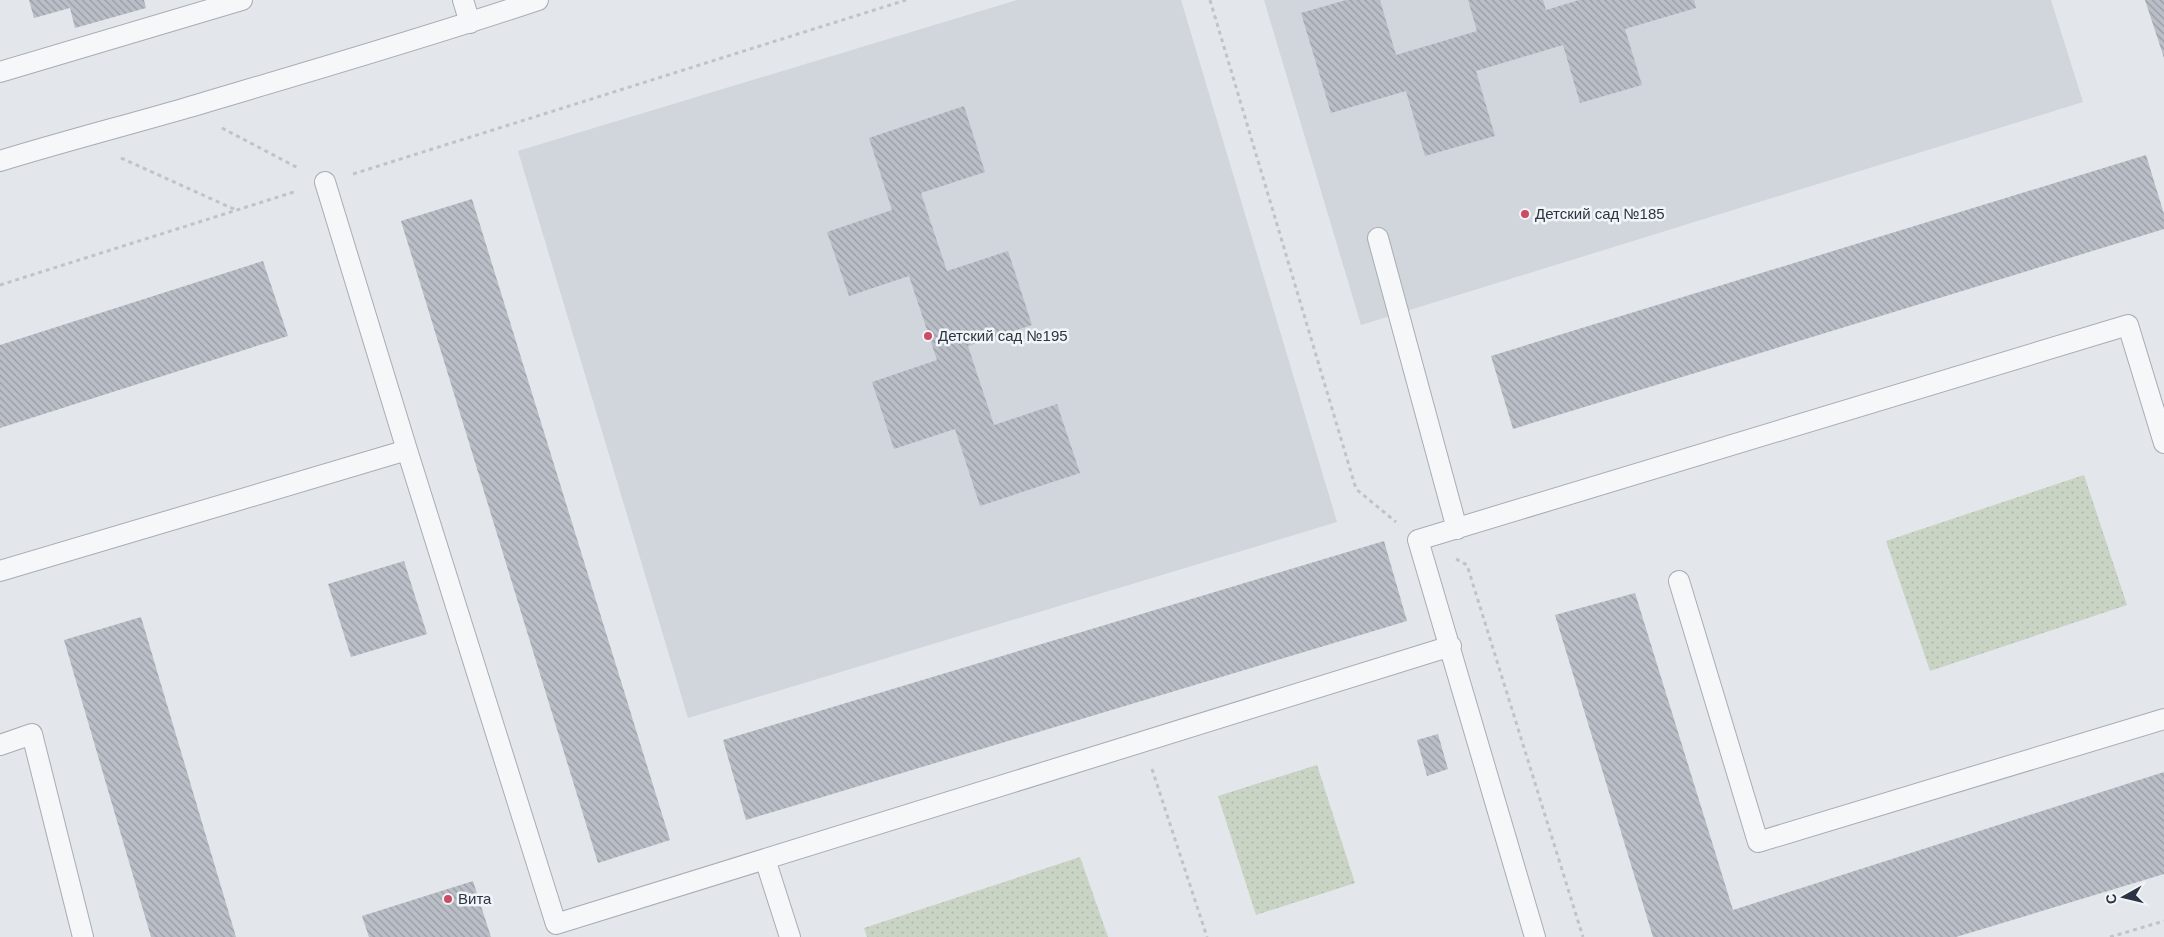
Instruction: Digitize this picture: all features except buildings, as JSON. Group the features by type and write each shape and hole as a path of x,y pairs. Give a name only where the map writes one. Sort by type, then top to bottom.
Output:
{"lane":[{"path":"0,72 242,0"},
{"path":"464,0 470,22"},
{"path":"0,160 184,109 538,0"},
{"path":"325,182 406,450 556,924 1451,646"},
{"path":"1378,238 1457,529"},
{"path":"1532,936 1451,646 1418,540 2128,325 2164,443"},
{"path":"0,571 406,450"},
{"path":"1679,582 1758,842 2164,719"},
{"path":"0,745 32,734 83,937"},
{"path":"765,859 790,937"}],"path":[{"path":"0,285 906,0"},
{"path":"1210,0 1356,490 1418,540 1468,565 1583,937"},
{"path":"184,109 325,182"},
{"path":"120,158 236,210"},
{"path":"1143,742 1207,937"},
{"path":"2110,937 2164,921"}],"shaded area":[{"name":"Детский сад №195","path":"1017,0 1181,0 1337,522 688,718 518,151"},
{"name":"Детский сад №185","path":"1264,0 2051,0 2083,102 1361,325"}],"green space":[{"path":"2084,475 2127,605 1930,671 1886,541"},
{"path":"1317,765 1355,883 1256,915 1218,796"},
{"path":"1080,857 1108,937 867,937 864,928"}],"place":[{"name":"Детский сад №185","path":"1525,214"},
{"name":"Детский сад №195","path":"928,336"},
{"name":"Вита","path":"448,899"}]}
